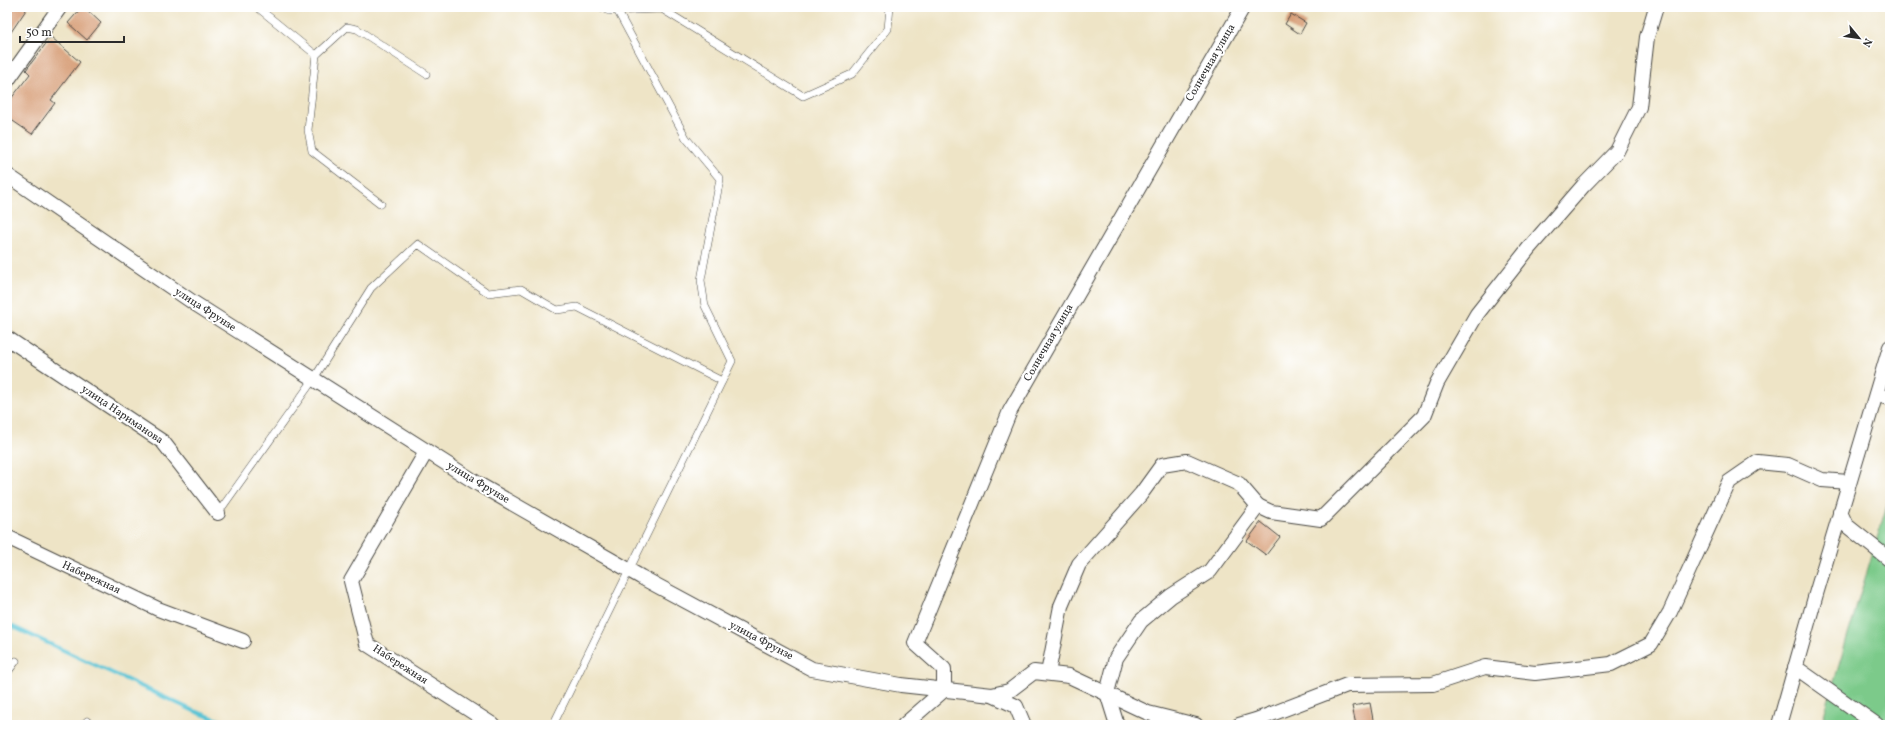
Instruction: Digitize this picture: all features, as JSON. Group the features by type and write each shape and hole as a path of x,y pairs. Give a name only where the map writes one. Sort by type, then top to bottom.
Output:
{"street":[{"name":"Солнечная улица","path":"944,690 944,669 915,643 1010,411 1244,7"},
{"path":"1048,674 1061,606 1079,564 1141,494 1162,465 1187,461 1239,484 1258,506 1271,512 1321,519 1424,416 1437,383 1477,314 1529,248 1583,186 1617,151 1639,107 1647,36 1656,7"},
{"path":"7,81 58,8"},
{"name":"улица Фрунзе","path":"7,175 194,303 426,452 480,485 630,570 812,668 901,685 992,695"},
{"name":"улица Нариманова","path":"7,338 163,442 218,513"},
{"path":"1779,725 1840,512 1890,348"},
{"path":"1876,395 1890,398"},
{"name":"Набережная","path":"426,452 351,581 352,588 367,644 493,725"},
{"path":"1239,725 1256,720 1347,685 1433,684 1485,667 1535,673 1611,664 1651,644 1670,612 1729,482 1758,462 1788,465 1822,480 1849,482"},
{"path":"1117,725 1107,693 1116,658 1142,621 1171,596 1210,571 1258,506"},
{"path":"1840,512 1846,525 1890,560"},
{"name":"Набережная","path":"7,537 158,609 243,641"},
{"path":"1795,667 1877,725"},
{"path":"992,695 1009,691 1034,672 1069,676 1148,713 1196,725"},
{"path":"904,725 944,690"},
{"path":"992,695 1016,706 1024,725"}],"lane":[{"path":"256,7 316,54"},
{"path":"601,7 609,11 662,9 803,96 852,74 888,29 890,7"},
{"path":"553,725 732,361 705,306 701,280 720,179 686,138 617,10"},
{"path":"381,204 312,151 308,130 316,54 348,27 357,28 426,74"},
{"path":"218,513 313,380 370,288 418,244 488,293 521,289 556,310 577,307 722,381"},
{"path":"7,673 16,661"}],"green space":[{"path":"1890,495 1890,725 1821,725"}],"building":[{"path":"7,7 28,7 7,38"},
{"path":"82,7 84,7 101,23 87,40 68,23"},
{"path":"1291,14 1306,23 1300,34 1285,24"},
{"path":"51,37 80,62 51,100 55,103 32,134 7,117 7,104 30,74 26,70"},
{"path":"1261,522 1280,537 1266,555 1247,541"},
{"path":"1370,703 1374,725 1356,725 1352,706"}],"waterway":[{"path":"7,624 194,711 232,725"}]}
